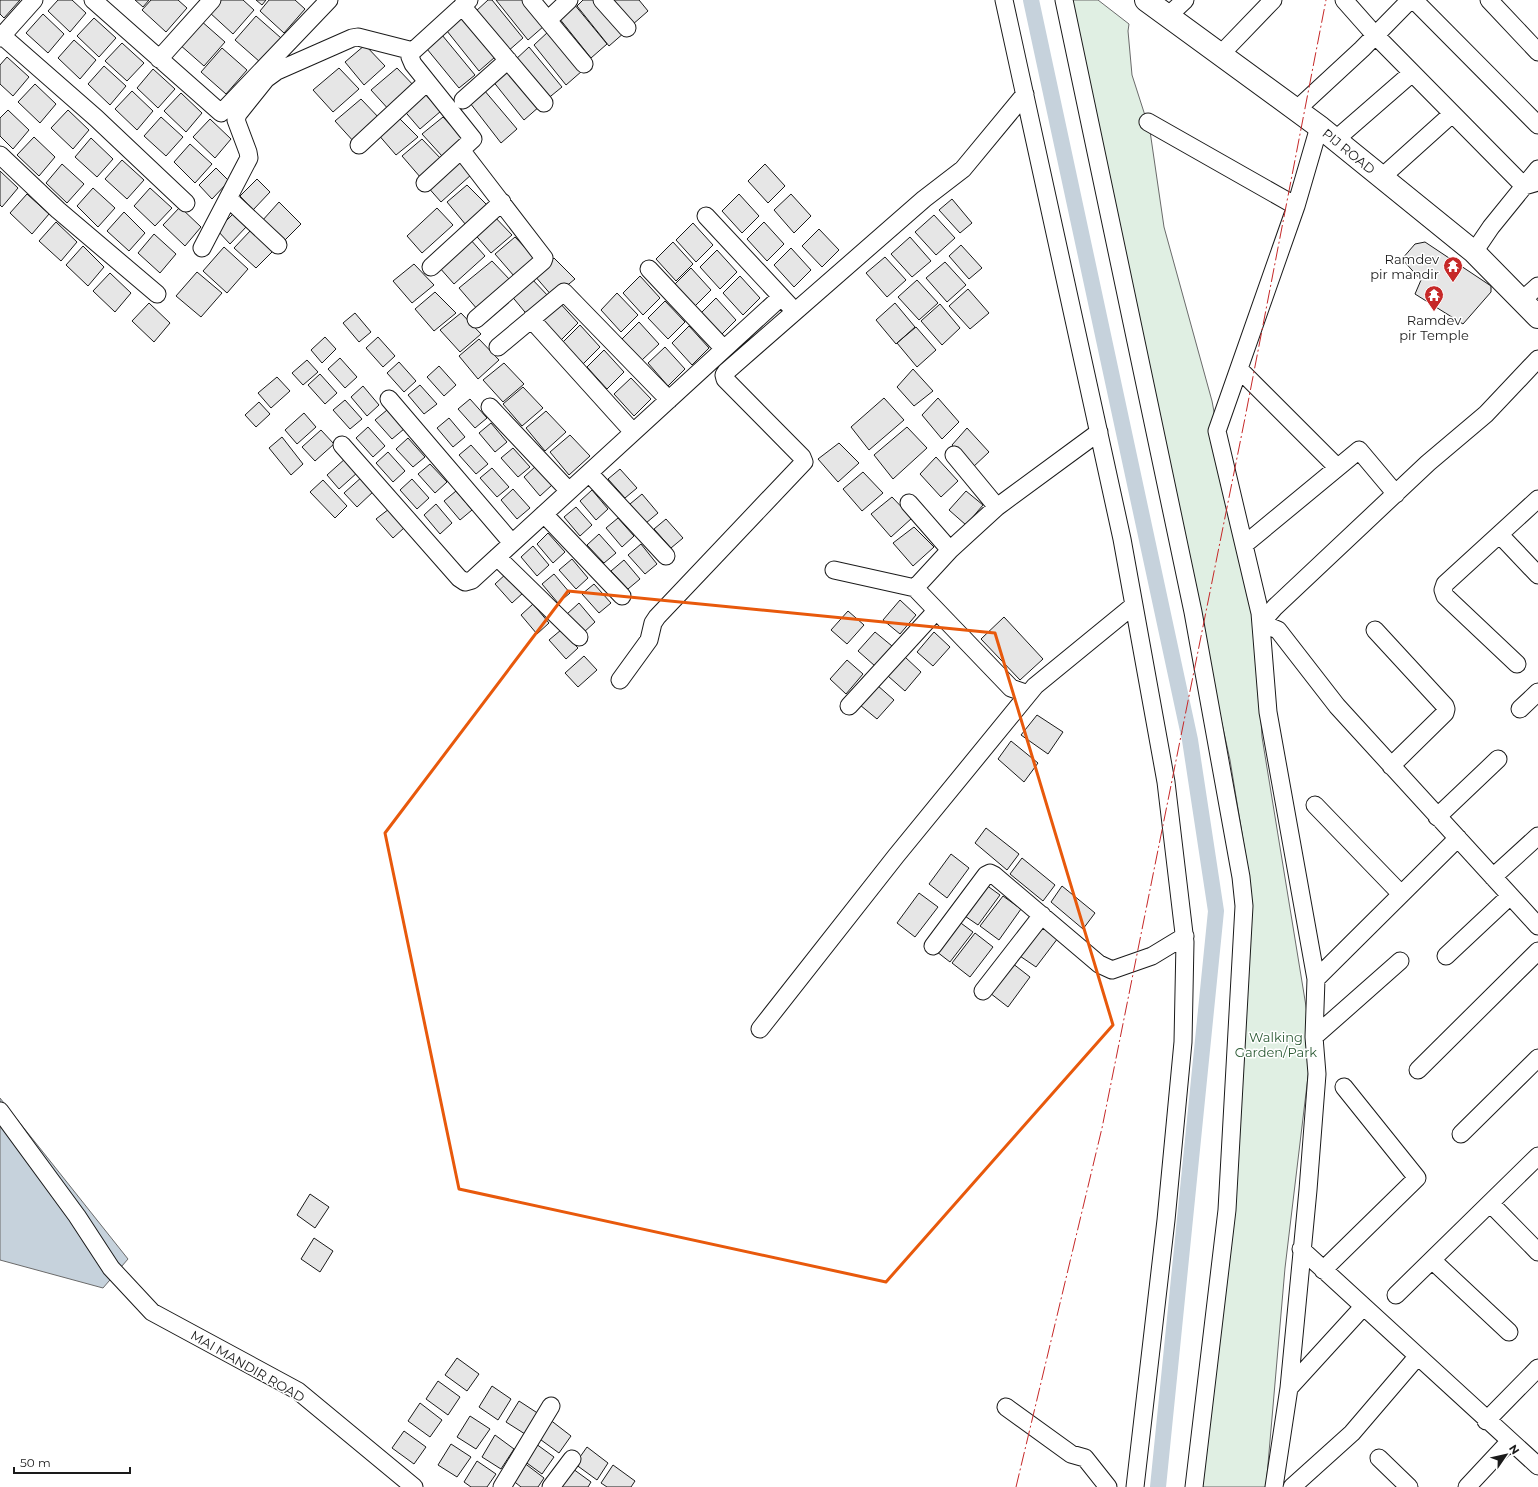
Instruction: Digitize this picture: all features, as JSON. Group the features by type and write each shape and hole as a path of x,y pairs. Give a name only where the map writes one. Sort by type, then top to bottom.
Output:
{"main road":[{"name":"PIJ ROAD","path":"1146,0 1327,133 1382,177 1474,252 1538,317"}],"street":[{"path":"34,0 1,36 96,118 186,204"},
{"path":"93,0 221,113 329,0"},
{"path":"159,59 212,0"},
{"path":"531,0 584,64"},
{"path":"548,20 569,0"},
{"path":"602,0 627,28"},
{"path":"1004,0 1122,539 1166,782 1185,936 1183,1042 1166,1220 1135,1487"},
{"path":"1064,0 1193,612 1241,877 1244,906 1227,1210 1194,1487"},
{"path":"1168,16 1185,0"},
{"path":"1220,55 1273,0"},
{"path":"1344,0 1374,35 1452,114 1531,184"},
{"path":"1296,111 1362,49 1374,35 1410,0"},
{"path":"1414,0 1538,125"},
{"path":"1489,0 1538,52"},
{"path":"425,183 473,139 413,64 410,57 413,51 466,3 508,60 544,103"},
{"path":"202,248 249,158 236,120 238,114 271,75 352,38 358,37 413,51"},
{"path":"463,100 508,60"},
{"path":"1274,1487 1289,1388 1317,1074 1314,1037 1316,979 1268,712 1261,623 1218,431 1296,206 1327,133 1412,73"},
{"path":"359,145 427,82"},
{"path":"620,680 649,640 653,623 657,617 804,462 802,457 725,379 724,376 795,312 970,162 1025,94"},
{"path":"1382,177 1452,114"},
{"path":"1148,122 1296,206"},
{"path":"462,150 544,258 543,262 476,319"},
{"path":"0,155 58,210 156,294"},
{"path":"1474,252 1491,227 1531,184 1538,169"},
{"path":"228,199 278,245"},
{"path":"431,267 502,202"},
{"path":"706,216 795,312"},
{"path":"649,269 724,349"},
{"path":"1522,300 1538,286"},
{"path":"498,347 564,292 669,400"},
{"path":"342,445 459,578 465,582 472,580 781,297"},
{"path":"531,319 633,432"},
{"path":"1261,623 1428,463 1486,414 1538,359"},
{"path":"1239,369 1337,467"},
{"path":"389,399 512,544"},
{"path":"490,406 569,491"},
{"path":"915,588 950,550 997,507 1099,432"},
{"path":"1244,545 1359,450 1396,494"},
{"path":"954,455 997,507"},
{"path":"589,473 666,556"},
{"path":"1517,664 1445,596 1444,590 1445,584 1538,499"},
{"path":"909,503 950,550"},
{"path":"544,514 622,596"},
{"path":"1500,535 1538,575"},
{"path":"497,557 579,637"},
{"path":"834,570 915,588 1010,688 1028,694"},
{"path":"760,1029 896,856 1028,694 1044,677 1134,605"},
{"path":"849,706 936,611"},
{"path":"1261,623 1278,630 1336,706 1538,926"},
{"path":"1375,630 1445,706 1446,710 1445,713 1391,766"},
{"path":"1520,710 1538,692"},
{"path":"1437,816 1498,759"},
{"path":"1315,805 1402,894"},
{"path":"1493,877 1538,836"},
{"path":"1316,979 1458,838"},
{"path":"933,946 986,875 990,873 1099,964 1112,970 1152,956 1185,936"},
{"path":"1446,956 1510,896"},
{"path":"983,990 1042,916"},
{"path":"1418,1070 1538,951"},
{"path":"1314,1037 1400,961"},
{"path":"1461,1134 1538,1058"},
{"path":"1323,1270 1417,1178 1344,1087"},
{"name":"MAI MANDIR ROAD","path":"0,1111 77,1216 111,1268 152,1312 298,1391 414,1487"},
{"path":"1396,1295 1538,1156"},
{"path":"1490,1203 1538,1252"},
{"path":"1301,1250 1509,1442 1538,1466"},
{"path":"1432,1260 1509,1332"},
{"path":"1289,1388 1363,1307"},
{"path":"1292,1487 1352,1433 1417,1357"},
{"path":"1486,1421 1538,1368"},
{"path":"502,1487 551,1406"},
{"path":"1006,1407 1071,1454 1085,1458 1108,1487"},
{"path":"1467,1487 1509,1442"},
{"path":"1379,1458 1409,1487"},
{"path":"551,1487 572,1459"}],"highlighted area":[{"path":"568,591 995,633 1113,1025 886,1282 459,1189 385,833"}],"green space":[{"name":"Walking Garden/Park","path":"1069,0 1098,0 1129,24 1128,31 1132,75 1150,131 1164,227 1212,401 1256,636 1262,737 1312,1043 1285,1268 1266,1487 1198,1487 1249,876 1230,760 1176,515"}],"shaded area":[{"path":"0,1098 128,1259 103,1288 0,1260"}],"building":[{"path":"0,0 20,0 4,18 0,14"},
{"path":"58,0 72,0 86,13 70,32 48,11"},
{"path":"135,0 149,0 143,7"},
{"path":"151,0 178,0 187,8 166,32 142,10"},
{"path":"219,0 243,0 254,10 233,34 209,12"},
{"path":"256,0 266,0 262,5"},
{"path":"269,0 295,0 305,9 284,33 260,11"},
{"path":"488,0 492,0 523,38 507,52 475,12"},
{"path":"496,0 522,0 544,26 528,40"},
{"path":"583,0 599,0 625,32 609,46 577,6"},
{"path":"613,0 639,0 648,11 632,25"},
{"path":"574,4 607,44 591,58 559,18"},
{"path":"43,14 64,34 48,53 26,33"},
{"path":"256,16 281,38 260,62 235,40"},
{"path":"462,17 495,57 479,71 447,31"},
{"path":"94,18 116,38 99,57 77,36"},
{"path":"200,20 225,42 204,66 179,44"},
{"path":"549,31 582,71 566,85 534,45"},
{"path":"442,35 475,75 459,88 427,49"},
{"path":"74,40 96,60 80,79 58,58"},
{"path":"122,43 144,63 127,81 105,61"},
{"path":"365,45 385,66 364,85 345,62"},
{"path":"529,47 562,87 546,100 514,61"},
{"path":"222,48 247,70 226,94 201,72"},
{"path":"7,57 29,77 13,96 0,84 0,65"},
{"path":"104,66 126,86 110,105 88,84"},
{"path":"507,66 540,106 524,120 492,80"},
{"path":"339,68 359,89 333,112 313,90"},
{"path":"397,68 417,89 391,112 371,90"},
{"path":"153,69 175,89 158,108 137,88"},
{"path":"35,84 56,104 40,123 18,102"},
{"path":"421,90 441,111 420,129 401,107"},
{"path":"484,90 517,129 501,143 470,103"},
{"path":"132,91 153,111 137,130 115,109"},
{"path":"181,93 202,113 186,132 164,111"},
{"path":"361,99 381,120 355,143 335,121"},
{"path":"8,110 29,130 13,149 0,136 0,118"},
{"path":"68,110 89,130 73,149 51,128"},
{"path":"397,116 418,137 396,155 377,133"},
{"path":"161,117 183,137 166,156 144,136"},
{"path":"443,117 463,138 442,156 422,134"},
{"path":"210,119 231,139 215,158 193,137"},
{"path":"34,137 55,157 39,176 17,155"},
{"path":"91,138 113,159 97,177 75,157"},
{"path":"422,139 442,160 421,178 402,156"},
{"path":"190,144 212,164 195,183 174,162"},
{"path":"457,157 472,174 441,202 426,185"},
{"path":"122,160 144,180 127,199 105,179"},
{"path":"62,164 84,184 67,203 46,183"},
{"path":"765,164 785,186 768,203 748,181"},
{"path":"216,168 229,181 212,199 199,185"},
{"path":"0,171 18,188 2,207 0,205"},
{"path":"257,179 270,192 253,210 240,196"},
{"path":"467,185 488,206 466,225 447,202"},
{"path":"93,188 115,208 98,227 77,206"},
{"path":"150,188 172,208 155,226 134,206"},
{"path":"27,194 49,214 32,234 10,213"},
{"path":"739,194 759,216 742,233 722,211"},
{"path":"791,194 811,216 794,233 774,210"},
{"path":"952,199 972,223 960,233 939,210"},
{"path":"279,202 301,224 284,241 262,221"},
{"path":"180,207 201,227 185,246 163,225"},
{"path":"437,208 453,225 422,253 407,236"},
{"path":"124,212 145,233 129,251 107,231"},
{"path":"234,213 247,226 230,244 217,230"},
{"path":"492,214 512,235 491,253 472,231"},
{"path":"934,215 955,238 936,255 915,232"},
{"path":"56,222 77,242 61,261 39,241"},
{"path":"764,222 784,244 767,261 747,239"},
{"path":"693,223 713,245 696,262 676,240"},
{"path":"819,229 839,250 822,267 802,246"},
{"path":"251,230 273,251 256,268 234,248"},
{"path":"154,234 176,254 160,273 138,253"},
{"path":"515,237 535,258 514,276 495,254"},
{"path":"910,237 931,261 912,277 891,254"},
{"path":"470,239 485,256 454,284 439,267"},
{"path":"673,242 693,264 676,281 656,259"},
{"name":"Ramdev pir mandir","path":"1425,242 1491,286 1491,292 1463,324 1415,294 1421,280 1402,259 1415,244"},
{"path":"961,245 982,268 969,279 949,256"},
{"path":"83,246 104,267 88,286 66,265"},
{"path":"224,247 248,269 227,293 203,271"},
{"path":"791,248 811,270 794,287 774,265"},
{"path":"717,250 737,272 720,289 700,267"},
{"path":"885,257 906,280 887,297 866,273"},
{"path":"554,258 575,279 553,297 534,275"},
{"path":"492,261 511,281 478,310 459,288"},
{"path":"945,262 966,285 947,302 926,278"},
{"path":"414,264 434,285 412,303 393,281"},
{"path":"691,268 711,290 694,307 674,285"},
{"path":"197,272 222,293 201,317 176,296"},
{"path":"110,273 131,293 115,312 93,291"},
{"path":"640,276 660,298 643,315 623,293"},
{"path":"740,276 760,298 743,315 723,293"},
{"path":"530,277 550,298 529,317 510,294"},
{"path":"917,280 938,303 919,320 898,297"},
{"path":"968,289 989,313 970,329 949,306"},
{"path":"435,292 456,313 434,331 415,309"},
{"path":"617,293 638,315 621,332 601,310"},
{"path":"716,298 736,320 719,337 699,315"},
{"path":"558,301 578,323 561,340 541,318"},
{"path":"665,301 685,322 668,339 648,318"},
{"path":"149,303 170,323 154,342 132,321"},
{"path":"895,303 915,327 896,344 876,320"},
{"path":"940,304 960,328 942,345 921,321"},
{"path":"355,313 371,332 359,342 343,323"},
{"path":"461,313 481,334 460,352 440,330"},
{"path":"639,322 659,344 642,360 622,339"},
{"path":"580,325 600,347 583,364 563,342"},
{"path":"689,326 709,348 692,365 672,343"},
{"path":"916,327 936,350 917,367 897,343"},
{"path":"325,337 336,349 322,363 311,350"},
{"path":"378,337 395,356 383,367 366,348"},
{"path":"479,339 499,360 478,379 459,356"},
{"path":"665,347 685,369 668,386 648,363"},
{"path":"604,350 624,372 607,389 587,367"},
{"path":"340,358 357,377 345,388 328,369"},
{"path":"307,360 318,372 303,385 292,373"},
{"path":"399,362 416,381 404,392 387,373"},
{"path":"504,363 524,384 503,402 483,380"},
{"path":"439,366 456,385 444,396 427,377"},
{"path":"913,369 933,391 914,406 897,387"},
{"path":"320,374 337,393 325,404 308,385"},
{"path":"277,377 290,391 271,408 258,393"},
{"path":"631,378 651,399 634,416 614,394"},
{"path":"420,385 437,404 424,414 408,395"},
{"path":"363,386 379,405 367,416 351,397"},
{"path":"523,387 543,408 522,426 503,404"},
{"path":"884,398 904,420 869,450 851,427"},
{"path":"938,398 959,422 942,439 922,415"},
{"path":"470,399 487,418 475,428 458,409"},
{"path":"345,400 362,419 350,429 333,410"},
{"path":"259,402 270,414 256,427 245,415"},
{"path":"387,410 404,429 392,439 375,420"},
{"path":"546,411 566,432 545,451 526,428"},
{"path":"304,413 316,427 297,444 285,430"},
{"path":"449,418 465,437 453,447 437,428"},
{"path":"491,423 507,442 495,452 479,433"},
{"path":"368,427 385,446 373,457 356,438"},
{"path":"907,427 927,448 893,479 874,455"},
{"path":"967,428 989,452 972,468 952,445"},
{"path":"321,430 334,444 315,461 302,447"},
{"path":"570,435 590,456 569,475 550,452"},
{"path":"282,437 303,464 291,475 269,448"},
{"path":"408,438 425,457 413,467 396,449"},
{"path":"839,443 859,463 838,482 818,459"},
{"path":"471,445 488,464 476,474 459,455"},
{"path":"513,448 530,467 518,477 501,458"},
{"path":"388,452 405,471 393,482 376,463"},
{"path":"936,457 958,481 941,497 920,474"},
{"path":"346,458 358,472 339,489 327,475"},
{"path":"430,464 447,482 435,493 418,474"},
{"path":"536,466 552,485 540,496 524,477"},
{"path":"492,468 509,487 497,497 480,478"},
{"path":"620,469 637,488 625,498 608,479"},
{"path":"863,472 883,493 862,511 843,489"},
{"path":"363,476 375,490 357,507 344,493"},
{"path":"412,479 429,498 417,509 400,490"},
{"path":"323,480 347,506 335,518 310,492"},
{"path":"513,489 530,508 517,519 501,500"},
{"path":"592,490 608,509 596,520 580,501"},
{"path":"456,491 472,510 460,520 444,501"},
{"path":"966,491 983,505 966,525 949,510"},
{"path":"642,494 658,513 646,523 630,504"},
{"path":"892,497 912,518 891,537 871,514"},
{"path":"436,504 452,523 440,534 424,515"},
{"path":"576,507 592,525 580,536 564,517"},
{"path":"389,509 405,527 393,538 376,519"},
{"path":"618,518 634,536 622,547 606,528"},
{"path":"666,519 683,538 671,548 654,529"},
{"path":"914,527 934,547 913,566 893,543"},
{"path":"548,533 565,552 553,563 537,544"},
{"path":"599,534 616,553 604,563 587,545"},
{"path":"641,544 657,564 645,574 628,555"},
{"path":"533,546 549,565 537,576 521,557"},
{"path":"572,559 588,578 576,589 559,570"},
{"path":"624,560 640,579 628,589 611,571"},
{"path":"507,573 524,592 512,603 495,584"},
{"path":"554,574 570,593 558,603 542,584"},
{"path":"594,584 611,603 599,613 582,594"},
{"path":"900,600 916,615 900,634 883,620"},
{"path":"579,603 595,622 583,633 567,614"},
{"path":"533,604 549,623 537,634 521,615"},
{"path":"848,611 864,625 847,644 831,630"},
{"path":"1004,617 1043,659 1020,680 981,639"},
{"path":"561,630 578,648 566,659 549,640"},
{"path":"875,632 892,646 875,666 858,651"},
{"path":"934,632 950,647 933,666 917,652"},
{"path":"584,656 597,670 578,687 565,673"},
{"path":"905,657 921,672 905,691 888,676"},
{"path":"847,660 863,674 846,694 830,679"},
{"path":"877,685 894,700 877,719 860,705"},
{"path":"1037,715 1063,732 1048,754 1021,735"},
{"path":"1011,741 1038,763 1024,782 998,759"},
{"path":"986,828 1019,854 1007,870 975,843"},
{"path":"951,854 969,868 947,898 929,884"},
{"path":"1022,858 1055,885 1043,901 1010,874"},
{"path":"982,882 1000,895 978,925 959,912"},
{"path":"1062,886 1095,913 1083,929 1051,902"},
{"path":"919,893 938,907 915,937 897,923"},
{"path":"1003,896 1021,909 999,940 980,926"},
{"path":"954,918 973,932 950,962 932,948"},
{"path":"1040,924 1058,938 1036,967 1017,954"},
{"path":"975,933 993,947 970,977 952,963"},
{"path":"1012,963 1030,977 1008,1007 990,993"},
{"path":"310,1194 329,1207 315,1228 297,1215"},
{"path":"314,1238 333,1251 320,1272 301,1259"},
{"path":"457,1358 479,1374 467,1391 445,1375"},
{"path":"438,1381 460,1397 448,1415 426,1399"},
{"path":"492,1386 511,1399 498,1420 479,1407"},
{"path":"519,1401 539,1414 525,1434 506,1422"},
{"path":"420,1403 442,1420 430,1437 408,1421"},
{"path":"470,1416 490,1429 476,1449 457,1437"},
{"path":"549,1419 571,1436 559,1453 537,1437"},
{"path":"404,1431 426,1447 414,1464 392,1448"},
{"path":"495,1435 514,1449 501,1469 482,1457"},
{"path":"532,1441 554,1457 542,1474 520,1458"},
{"path":"451,1444 471,1457 457,1477 438,1465"},
{"path":"587,1447 608,1463 597,1480 575,1464"},
{"path":"477,1461 496,1474 487,1487 471,1487 464,1482"},
{"path":"523,1462 544,1478 538,1487 521,1487 511,1479"},
{"path":"613,1465 635,1481 631,1487 607,1487 601,1483"},
{"path":"569,1466 591,1482 588,1487 562,1487"}],"waterway":[{"path":"1031,0 1190,740 1216,911 1158,1487"}],"power":[{"path":"1016,1487 1102,1128 1245,418 1326,0"}],"place":[{"name":"Ramdev pir mandir","path":"1453,283"},
{"name":"Ramdev pir Temple","path":"1434,312"}]}
